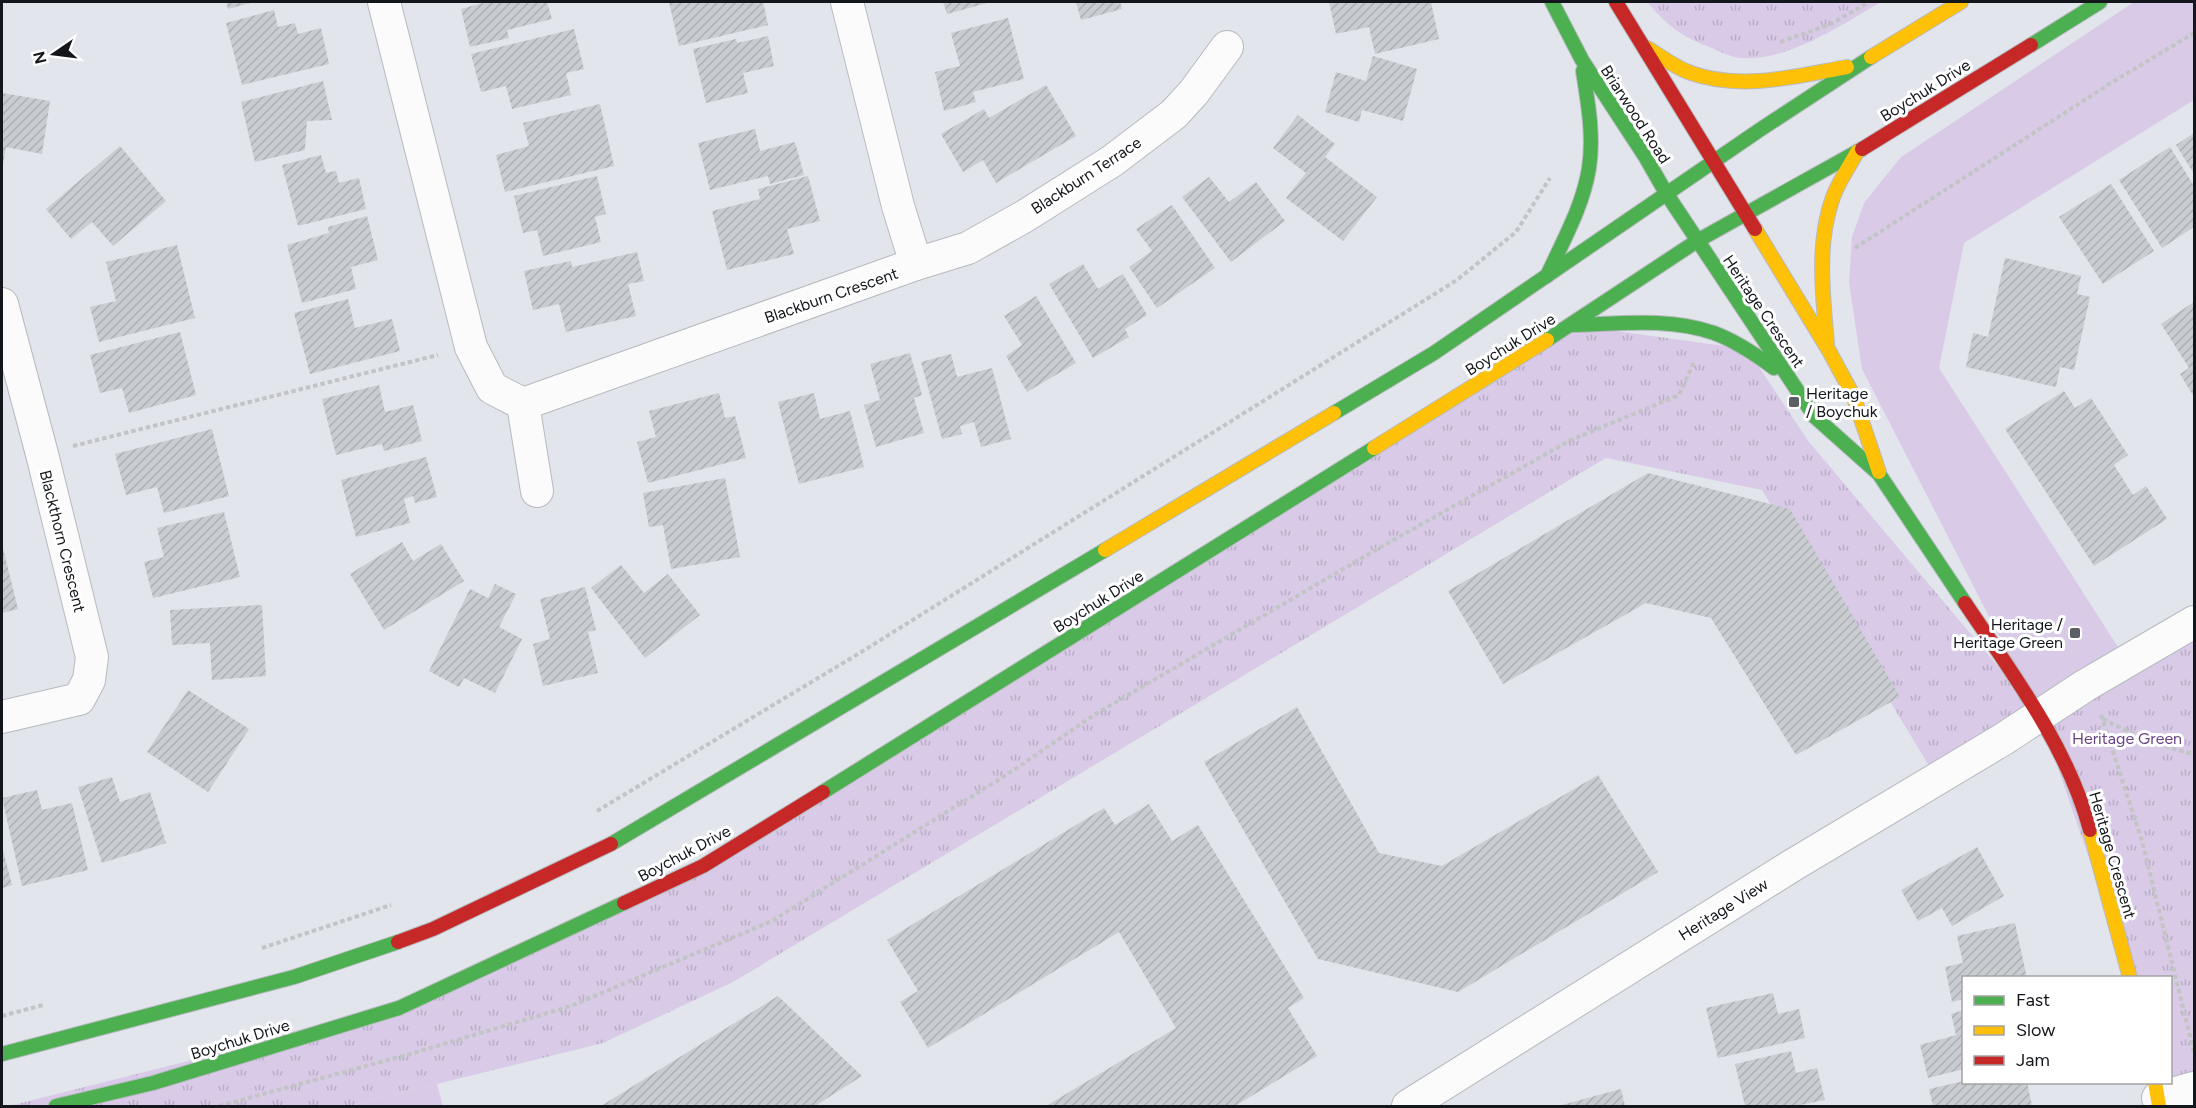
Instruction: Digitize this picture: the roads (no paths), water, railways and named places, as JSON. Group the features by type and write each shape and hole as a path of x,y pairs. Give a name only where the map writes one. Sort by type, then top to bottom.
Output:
{"main road":[{"name":"Briarwood Road","path":"1552,2 1582,60 1697,241"},
{"path":"1616,2 1745,215"},
{"name":"Boychuk Drive","path":"2,1054 294,977 393,944 433,929 622,839 1434,353 1713,161 1858,65 1961,2"},
{"name":"Boychuk Drive","path":"56,1107 153,1083 399,1008 703,866 1571,325 1697,241 1857,152 2100,2"},
{"path":"1644,46 1690,73 1728,82 1772,79 1858,65"},
{"path":"1547,276 1573,217 1590,167 1590,111 1582,60"},
{"path":"1828,348 1822,277 1824,234 1833,197 1857,152"},
{"name":"Heritage Crescent","path":"1745,215 1828,348 1853,395 1879,474"},
{"name":"Heritage Crescent","path":"1697,241 1815,417 1879,474 2040,716 2083,802 2129,976"},
{"path":"1571,325 1642,322 1695,328 1748,349 1789,379"}],"street":[{"path":"384,2 471,347 492,388 523,404 537,491"},
{"name":"Blackburn Crescent","path":"523,404 916,264 898,206 847,2"},
{"name":"Blackburn Terrace","path":"916,264 968,248 1025,216 1112,161 1174,114 1194,92 1227,47"},
{"name":"Blackthorn Crescent","path":"2,304 92,657 89,680 80,699 2,717"},
{"path":"2040,716 2086,685 2194,622"},
{"name":"Heritage View","path":"1408,1107 1793,865 2040,716"},
{"path":"2157,1096 2194,1088"}],"place":[{"name":"Heritage / Boychuk","path":"1794,402"},
{"name":"Heritage / Heritage Green","path":"2075,633"}],"park label":[{"name":"Heritage Green","path":"2127,738"}]}
